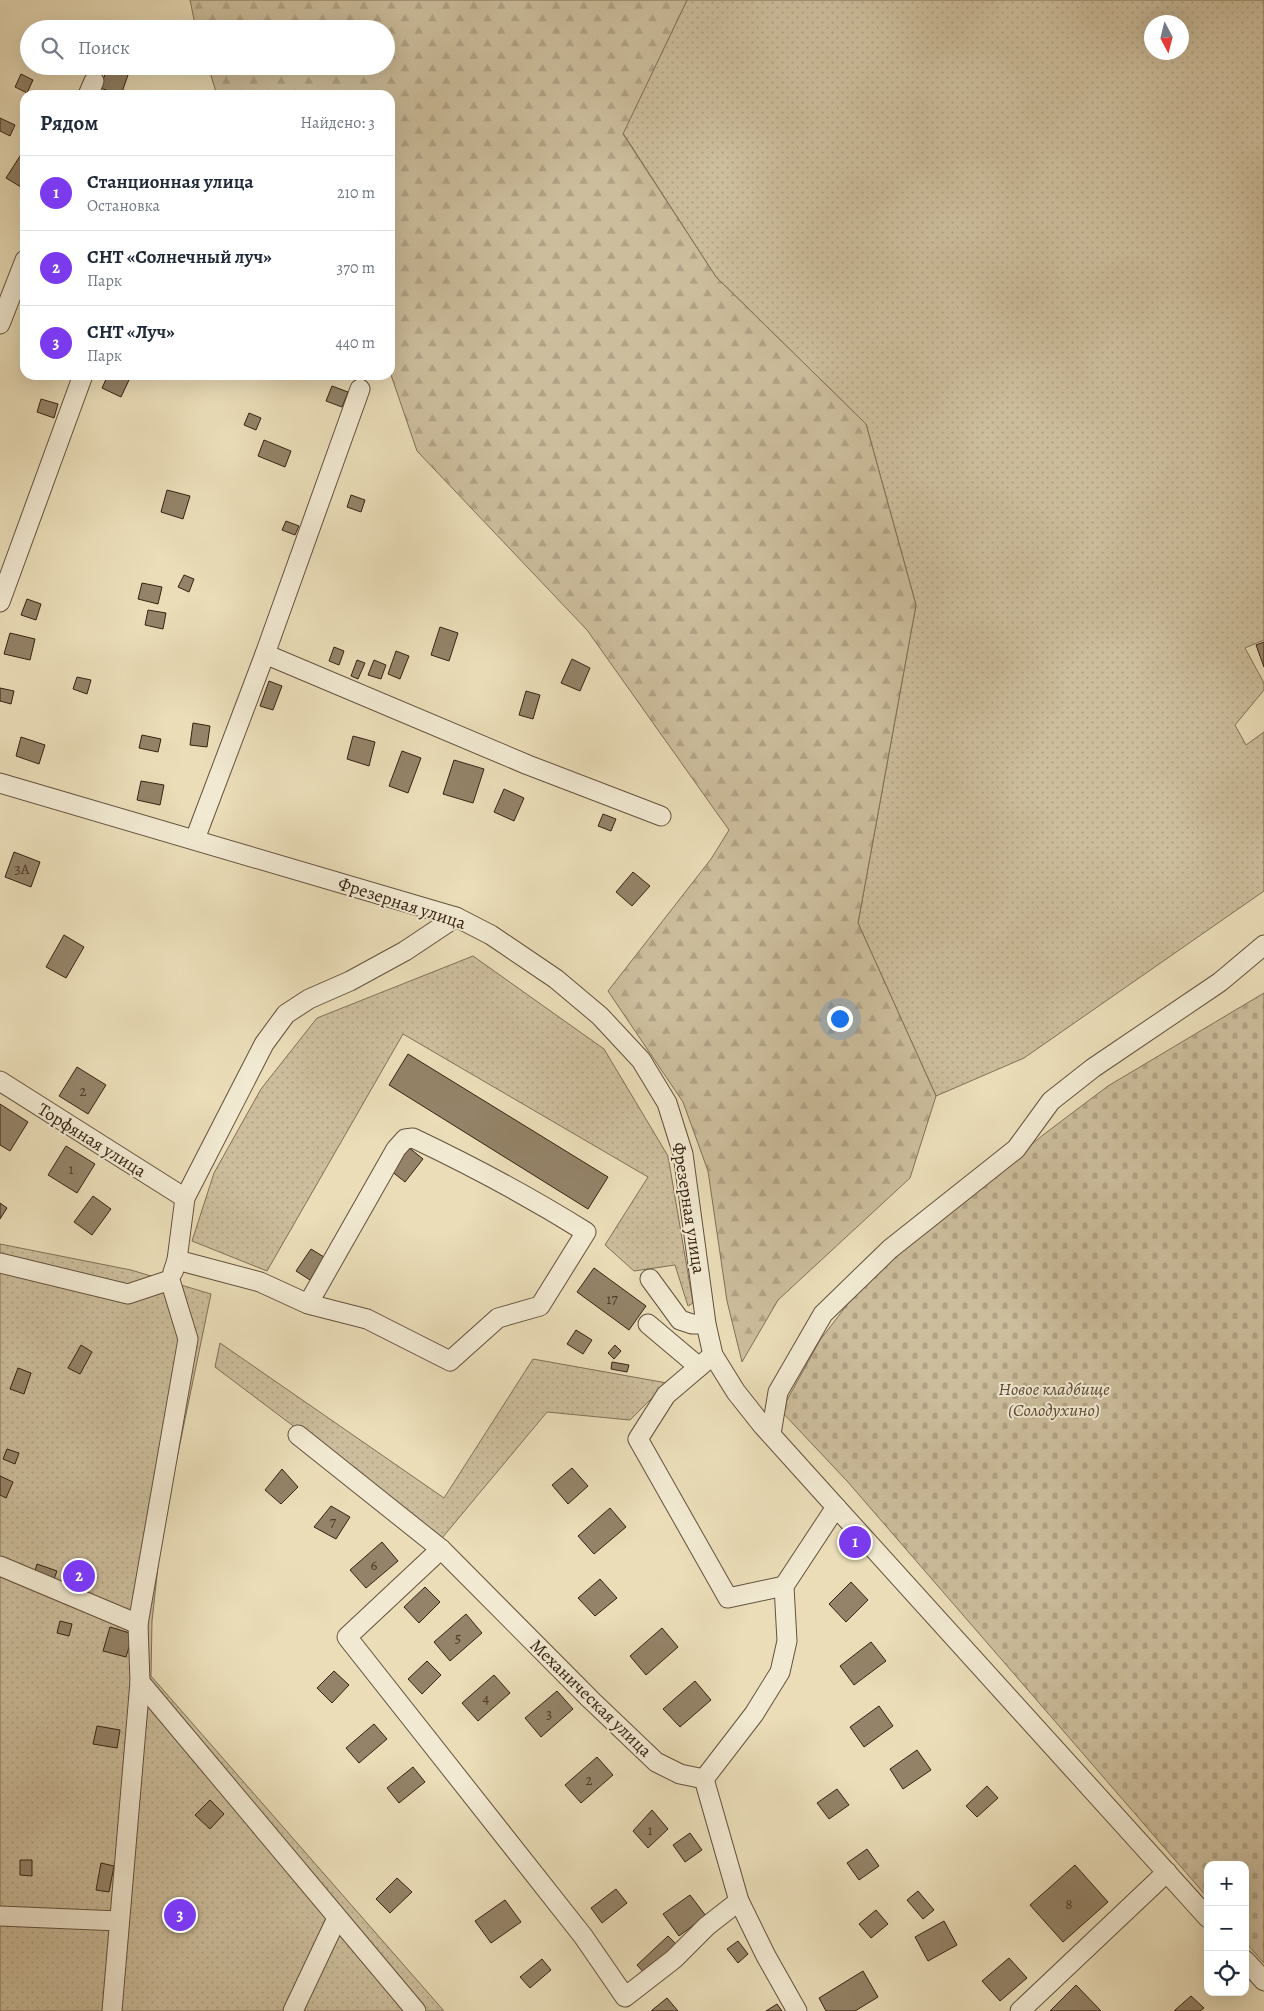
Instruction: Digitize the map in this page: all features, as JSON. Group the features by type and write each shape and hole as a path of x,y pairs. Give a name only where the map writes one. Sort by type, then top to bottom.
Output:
{"street":[{"path":"0,324 20,273"},
{"path":"0,602 81,380"},
{"path":"196,839 360,389"},
{"path":"265,654 528,765 661,816"},
{"name":"Фрезерная улица","path":"0,783 196,839 456,917 491,935 556,978 600,1016 642,1060 668,1103 682,1154 706,1324 713,1355 736,1392 771,1434 1204,1914"},
{"path":"112,2011 118,1921 140,1682 138,1624 188,1339 170,1280 177,1260 185,1198 264,1044 286,1014 309,999 350,982 405,951 456,917"},
{"path":"771,1434 778,1392 823,1314 890,1249 1016,1149 1051,1101 1093,1068 1220,982 1264,945"},
{"name":"Торфяная улица","path":"0,1081 185,1198"},
{"path":"177,1260 260,1282 308,1304 367,1319 450,1361 498,1318 540,1306 586,1232 456,1158 413,1138 405,1139 396,1149 308,1304"},
{"path":"0,1263 128,1294 170,1280"},
{"path":"650,1279 680,1320 692,1324 706,1324"},
{"path":"648,1324 699,1367"},
{"path":"713,1355 666,1395 638,1439 728,1598 784,1586"},
{"name":"Механическая улица","path":"298,1435 441,1549 590,1699 656,1762 680,1774 704,1779"},
{"path":"797,2011 766,1956 739,1901 704,1779 754,1714 780,1672 787,1641 784,1586 836,1506"},
{"path":"441,1549 347,1637 583,1936 625,1996 674,1959 707,1926 739,1901"},
{"path":"0,1566 138,1624"},
{"path":"140,1682 416,2011"},
{"path":"1020,2011 1167,1872"},
{"path":"0,1916 118,1921"},
{"path":"293,2011 337,1918"},
{"path":"1249,1964 1264,1981"}],"green space":[{"path":"190,0 687,0 623,134 716,277 866,424 916,605 858,923 936,1096 910,1178 778,1300 742,1362 727,1301 708,1171 683,1102 608,991 711,859 729,830 587,630 417,451 393,380 395,380 395,90 215,90 211,75 395,75 395,20 194,20"},
{"path":"687,0 1264,0 1264,640 1245,648 1264,683 1264,690 1235,725 1246,745 1264,732 1264,891 1024,1058 936,1096 858,923 916,605 866,424 716,277 623,133"},
{"path":"473,956 604,1049 668,1156 693,1303 688,1306 675,1265 634,1271 605,1245 648,1177 403,1034 267,1271 192,1241 214,1173 261,1089 317,1018"},
{"name":"Новое кладбище (Солодухино)","path":"1264,993 1264,1963 1249,1946 1249,1861 1204,1861 1204,1893 847,1481 781,1411 820,1340 863,1284 1043,1135 1108,1086"},
{"path":"0,1244 131,1270 211,1294 162,1530 152,1621 151,1676 444,2011 0,2011"},
{"path":"220,1343 444,1498 533,1359 667,1383 630,1420 547,1412 442,1538 215,1367"}],"building":[{"path":"21,75 33,80 28,90 21,90 15,87"},
{"path":"105,75 128,75 123,90 100,88"},
{"path":"0,118 15,125 10,136 0,131"},
{"path":"20,156 20,186 6,178"},
{"path":"106,380 129,380 121,397 102,388"},
{"path":"332,386 348,392 342,407 326,401"},
{"path":"41,399 58,404 54,418 37,412"},
{"path":"249,413 261,418 256,430 244,425"},
{"path":"264,440 291,451 285,467 258,456"},
{"path":"167,490 190,496 183,519 161,512"},
{"path":"351,495 365,500 361,512 347,507"},
{"path":"286,521 299,526 295,535 282,530"},
{"path":"184,575 194,579 189,592 178,587"},
{"path":"142,583 162,587 158,604 138,599"},
{"path":"27,599 41,604 36,620 21,615"},
{"path":"148,610 166,613 163,629 145,625"},
{"path":"440,627 458,633 449,661 431,655"},
{"path":"10,633 35,639 30,660 4,654"},
{"path":"1264,642 1264,667 1256,645"},
{"path":"334,647 344,651 339,665 329,661"},
{"path":"396,651 409,656 400,679 388,674"},
{"path":"572,659 590,668 580,691 561,683"},
{"path":"357,660 365,663 358,679 351,676"},
{"path":"374,660 386,665 381,679 368,675"},
{"path":"77,677 91,680 87,694 73,689"},
{"path":"269,681 282,686 273,710 260,706"},
{"path":"0,688 14,691 11,704 0,701"},
{"path":"526,691 540,695 533,719 519,715"},
{"path":"193,723 210,726 207,747 190,745"},
{"path":"142,735 161,739 158,752 139,748"},
{"path":"353,736 375,742 369,766 347,759"},
{"path":"21,737 45,745 39,764 16,756"},
{"path":"402,751 421,758 408,793 389,786"},
{"path":"454,760 484,769 473,803 443,794"},
{"path":"141,781 164,785 160,805 137,800"},
{"path":"504,789 524,798 514,821 494,812"},
{"path":"603,814 616,819 611,831 598,826"},
{"path":"14,852 40,862 31,887 5,877"},
{"path":"633,872 650,886 632,906 616,892"},
{"path":"64,935 84,947 66,978 46,967"},
{"path":"408,1054 608,1177 588,1209 389,1085"},
{"path":"77,1067 106,1085 88,1114 59,1096"},
{"path":"0,1104 28,1122 10,1151 0,1145"},
{"path":"66,1146 95,1164 77,1193 48,1175"},
{"path":"408,1147 423,1159 405,1182 390,1170"},
{"path":"93,1196 111,1209 92,1235 74,1222"},
{"path":"0,1203 7,1208 0,1219"},
{"path":"311,1249 324,1257 310,1280 296,1271"},
{"path":"594,1268 646,1306 629,1330 577,1292"},
{"path":"576,1330 592,1340 583,1354 567,1344"},
{"path":"81,1345 92,1352 80,1374 68,1368"},
{"path":"615,1345 621,1351 614,1359 608,1353"},
{"path":"612,1362 629,1365 627,1372 611,1369"},
{"path":"18,1368 31,1373 24,1394 10,1389"},
{"path":"7,1449 19,1453 15,1464 3,1459"},
{"path":"572,1468 588,1486 568,1504 552,1485"},
{"path":"282,1469 298,1487 281,1504 265,1490"},
{"path":"0,1476 13,1482 6,1498 0,1495"},
{"path":"331,1506 350,1517 336,1539 314,1527"},
{"path":"610,1508 626,1527 594,1554 578,1536"},
{"path":"382,1542 398,1561 366,1588 350,1570"},
{"path":"37,1564 57,1571 53,1582 34,1575"},
{"path":"600,1579 617,1598 595,1616 578,1598"},
{"path":"851,1582 868,1600 846,1622 829,1604"},
{"path":"425,1587 440,1602 419,1623 404,1607"},
{"path":"466,1614 482,1633 450,1661 434,1642"},
{"path":"60,1621 72,1624 69,1636 57,1633"},
{"path":"110,1627 133,1634 126,1657 103,1651"},
{"path":"662,1628 678,1647 646,1675 630,1656"},
{"path":"871,1642 886,1661 854,1685 840,1666"},
{"path":"427,1661 441,1675 422,1694 408,1679"},
{"path":"334,1671 349,1685 332,1703 317,1688"},
{"path":"494,1675 510,1693 478,1721 462,1703"},
{"path":"695,1681 711,1700 680,1727 663,1709"},
{"path":"557,1691 573,1709 541,1737 525,1718"},
{"path":"879,1706 893,1726 864,1747 850,1727"},
{"path":"374,1724 387,1739 359,1763 346,1748"},
{"path":"97,1726 120,1730 117,1748 93,1744"},
{"path":"917,1750 931,1770 903,1789 890,1769"},
{"path":"597,1757 613,1775 581,1803 565,1785"},
{"path":"413,1767 425,1782 399,1803 387,1788"},
{"path":"987,1786 998,1798 977,1817 966,1806"},
{"path":"837,1789 849,1805 829,1819 817,1803"},
{"path":"210,1800 224,1814 210,1829 195,1815"},
{"path":"652,1810 668,1829 648,1848 633,1831"},
{"path":"690,1833 702,1850 685,1862 673,1845"},
{"path":"867,1849 879,1866 859,1880 847,1863"},
{"path":"20,1860 32,1860 32,1876 20,1875"},
{"path":"101,1863 114,1866 109,1892 96,1890"},
{"path":"1075,1865 1108,1902 1063,1942 1030,1905"},
{"path":"397,1878 412,1892 390,1913 376,1899"},
{"path":"616,1889 627,1903 602,1923 591,1908"},
{"path":"918,1891 934,1910 923,1919 907,1900"},
{"path":"690,1895 706,1916 679,1936 663,1914"},
{"path":"505,1900 521,1922 491,1943 475,1921"},
{"path":"876,1910 888,1924 871,1938 859,1924"},
{"path":"944,1921 957,1945 928,1961 915,1937"},
{"path":"668,1936 678,1946 646,1975 637,1965"},
{"path":"738,1941 748,1954 738,1963 727,1949"},
{"path":"1009,1958 1027,1978 1000,2001 982,1981"},
{"path":"542,1959 551,1970 530,1988 520,1977"},
{"path":"863,1971 878,1997 855,2011 826,2011 819,1998"},
{"path":"1076,1985 1101,2011 1050,2011"},
{"path":"1191,1996 1204,2008 1200,2011 1174,2011"},
{"path":"667,1998 678,2011 651,2011"},
{"path":"777,2004 782,2011 766,2011"}],"place":[{"name":"Станционная улица","path":"855,1542"},
{"name":"СНТ «Солнечный луч»","path":"79,1576"},
{"name":"СНТ «Луч»","path":"180,1915"}]}
